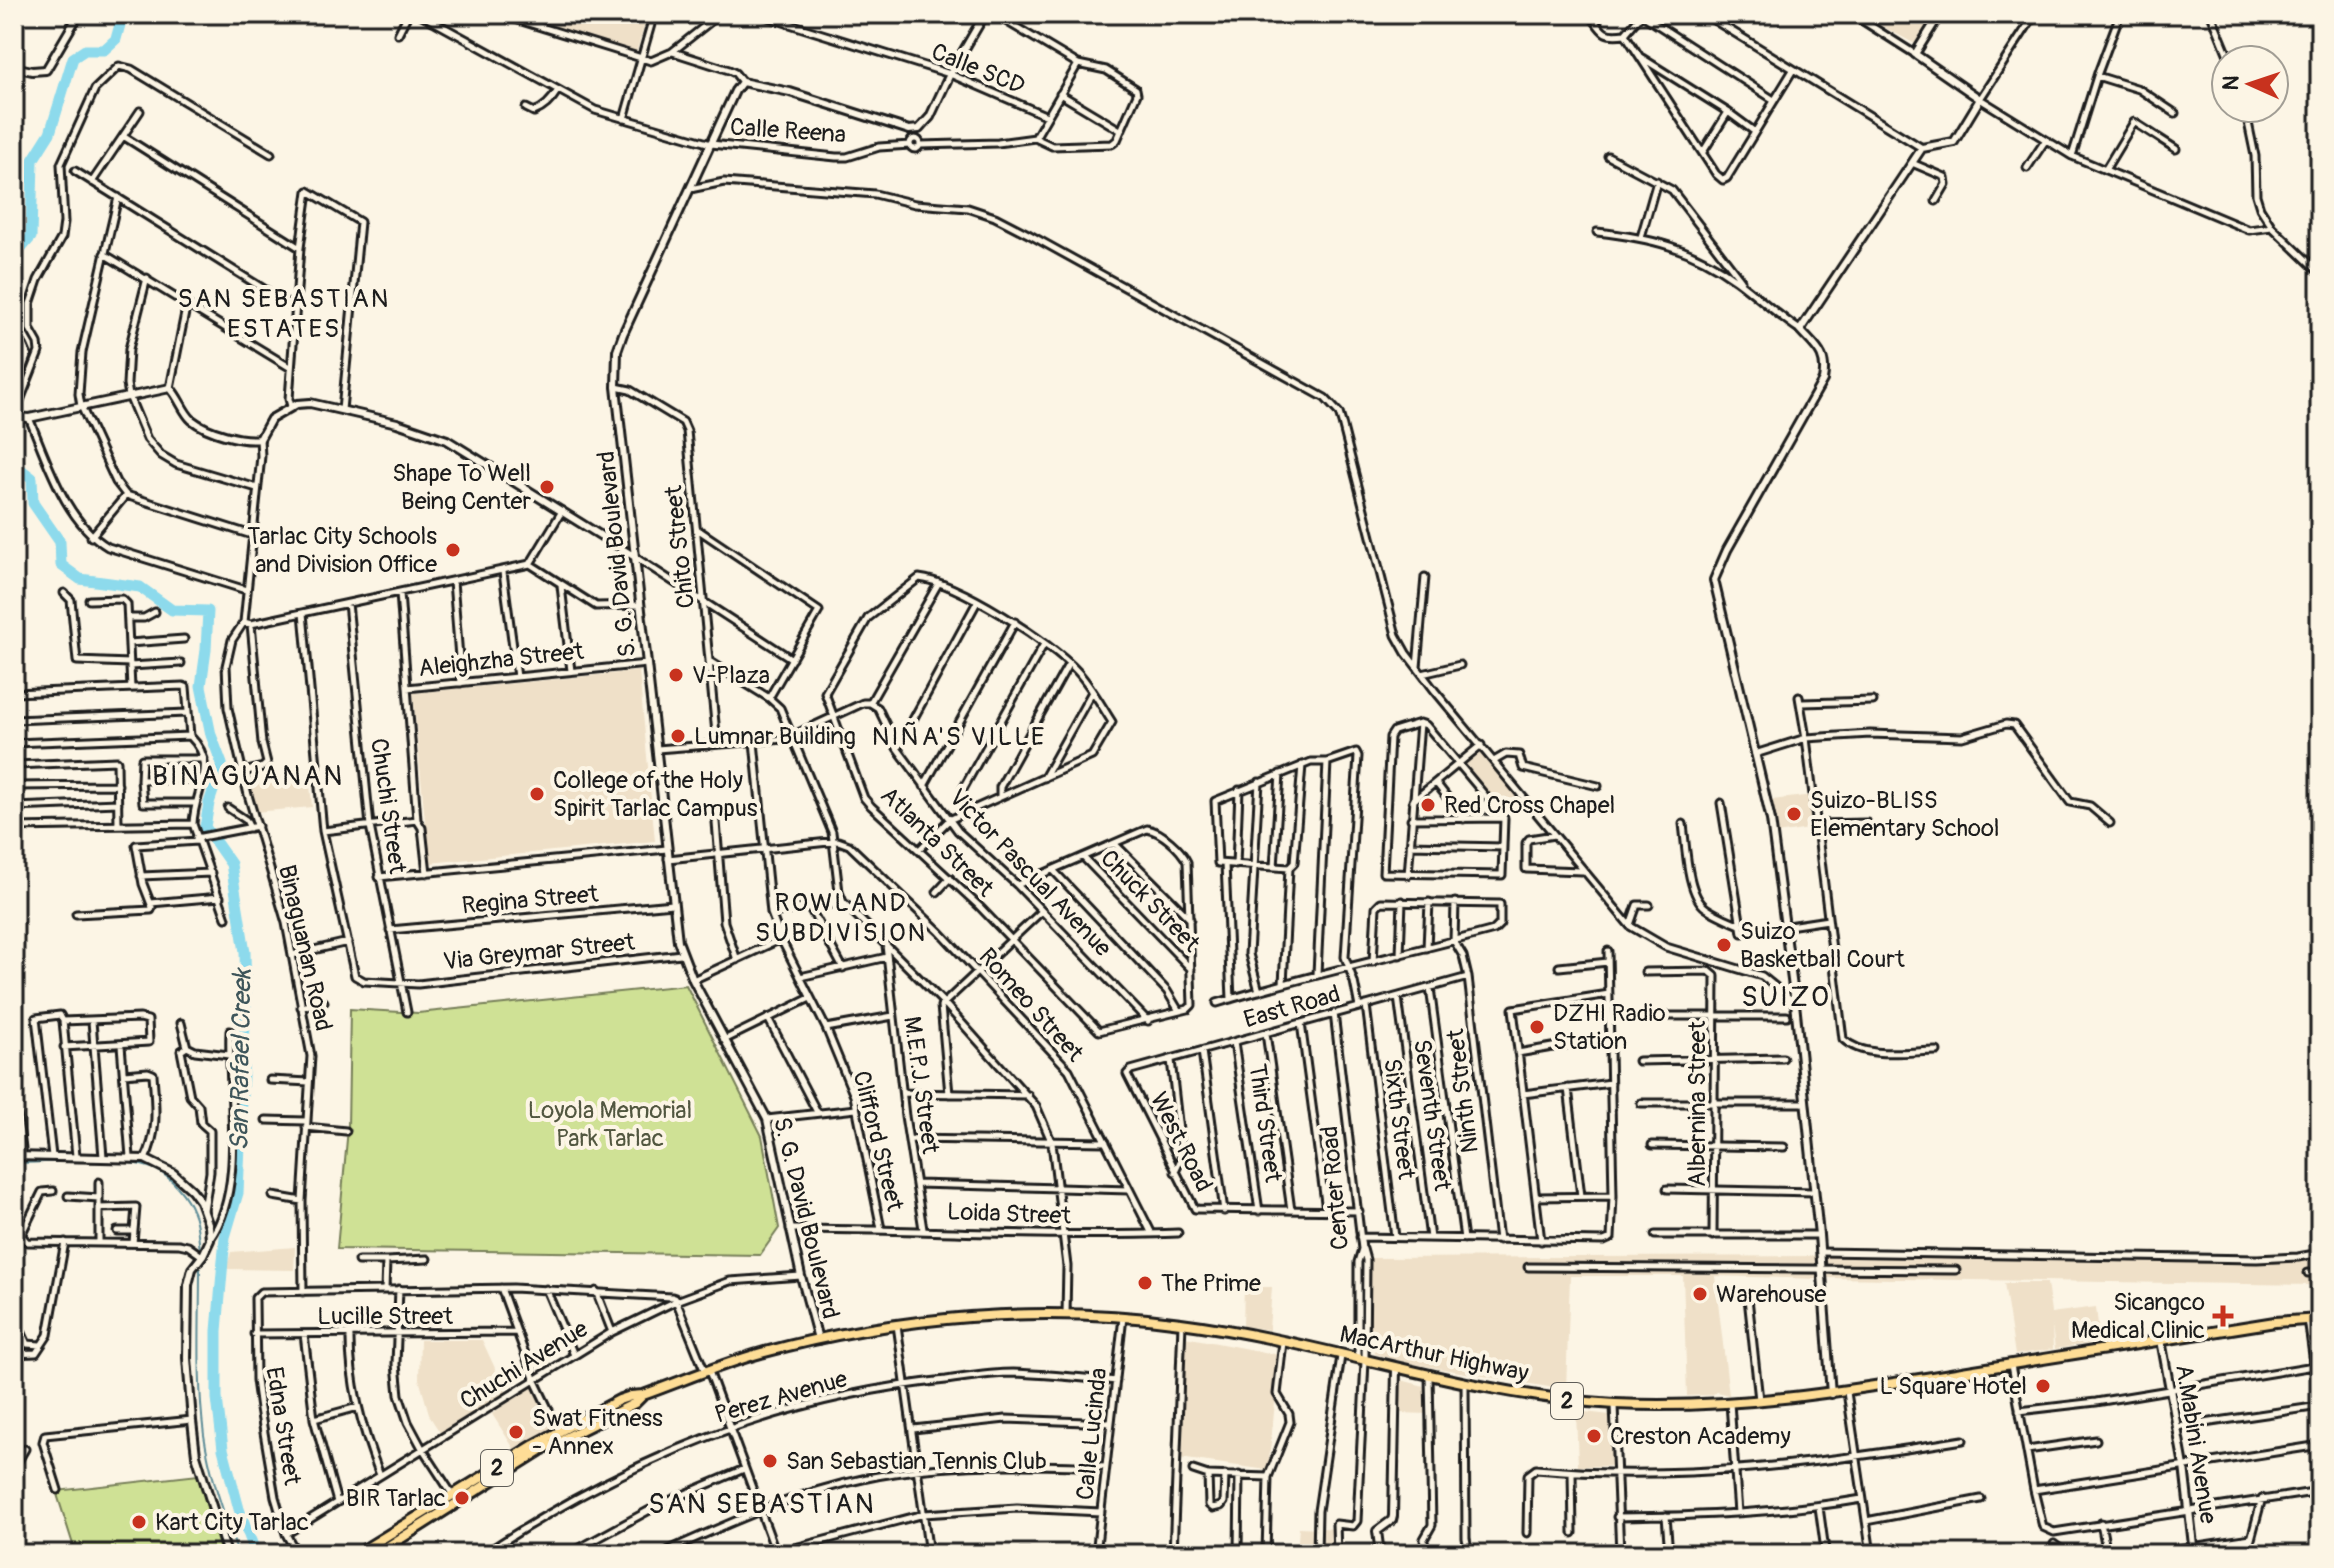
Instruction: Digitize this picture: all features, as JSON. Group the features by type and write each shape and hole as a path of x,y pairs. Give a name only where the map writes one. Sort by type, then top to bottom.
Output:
{"highway":[{"name":"MacArthur Highway","path":"371,1552 452,1494 559,1431 619,1400 643,1395 757,1354 897,1324 974,1316 1066,1315 1182,1323 1555,1400 1614,1404 1730,1403 1831,1394 2161,1340 2320,1319"},
{"name":"MacArthur Highway","path":"357,1554 371,1552 541,1450 635,1403 643,1395"}],"street":[{"path":"14,67 46,70 79,14"},
{"path":"398,34 408,14"},
{"name":"Calle Reena","path":"420,14 595,110 711,144 847,157 879,147 910,145 915,149 920,145 998,143 1035,138 1052,146 1112,144 1120,130"},
{"path":"499,14 651,61 672,52 720,14"},
{"path":"624,119 654,14"},
{"name":"Calle SCD","path":"758,14 950,74 1047,116"},
{"path":"672,52 729,70 742,82 790,92 914,130 924,125 930,117 950,74 985,14"},
{"path":"994,14 1078,64 1106,70 1136,89 1137,94 1120,130 1060,94"},
{"path":"1590,14 1606,35 1625,34 1642,14 1774,100"},
{"path":"1704,14 1922,148 1954,142 2035,14"},
{"path":"1715,21 1720,14"},
{"path":"1852,14 2072,156 2246,229 2259,231 2272,227"},
{"path":"1915,54 1940,14"},
{"path":"2072,156 2120,14"},
{"path":"2211,14 2223,44"},
{"path":"1625,34 1716,174 1723,180 1793,70"},
{"path":"1640,56 1755,132"},
{"path":"1035,138 1078,64"},
{"path":"170,388 29,418 14,416 39,352 30,329 32,294 62,237 61,164 95,89 119,66 131,69 271,154"},
{"path":"2097,76 2139,89 2175,113"},
{"name":"S. G. David Boulevard","path":"742,82 735,91 623,334 617,351 616,387 681,954 767,1119 790,1229 818,1339"},
{"path":"526,108 534,112 540,110 558,90"},
{"path":"92,182 140,111"},
{"path":"1703,152 1728,112"},
{"path":"2105,170 2134,122 2176,149"},
{"path":"2248,124 2255,156 2258,202 2272,227 2320,273"},
{"path":"914,130 920,145"},
{"path":"123,136 300,248"},
{"path":"910,145 916,139"},
{"path":"2027,168 2045,141"},
{"path":"1800,330 1922,148"},
{"path":"1608,156 1672,190 1746,288"},
{"path":"1912,163 1945,177 1946,184 1936,201"},
{"path":"75,171 296,309"},
{"path":"1641,237 1657,181"},
{"path":"690,189 710,183 756,184 875,194 915,204 968,208 995,217 1030,235 1325,398 1339,413 1342,423 1396,635 1417,668 1630,926 1666,947 1762,976 1795,1003"},
{"path":"291,406 300,248 308,191 360,222 342,410"},
{"path":"118,197 82,352 81,406 116,482 126,495 252,535"},
{"path":"1597,232 1641,237 1696,255 1746,288 1800,330 1823,356 1823,380 1727,550 1714,580 1771,820 1795,1003 1819,1235 1831,1394"},
{"path":"104,254 292,368"},
{"path":"1714,266 1724,256"},
{"path":"147,278 129,349 129,396 147,439 161,455 176,464 257,488"},
{"path":"187,303 170,388 190,418 198,423 249,440 260,439"},
{"path":"14,390 27,355 18,343"},
{"name":"Chito Street","path":"616,387 630,390 683,422 687,431 717,744"},
{"path":"243,772 267,763 262,743 246,590 261,456 260,439 271,419 291,406 310,403 397,423 447,440 792,659"},
{"path":"29,418 76,520 91,537 108,547 246,590"},
{"path":"91,537 126,495"},
{"path":"248,623 530,564 562,511"},
{"path":"696,529 819,611 769,698"},
{"path":"530,564 596,606 640,605"},
{"path":"503,572 517,677"},
{"path":"1417,668 1425,577"},
{"name":"Atlanta Street","path":"938,584 919,578 868,618 825,693 864,798 950,878 1099,1031 1148,1021"},
{"path":"453,581 461,683"},
{"path":"657,749 792,737 863,703 870,703 938,584 1015,622 1069,663 1112,722 1092,756 969,809 949,820 919,850"},
{"path":"561,586 571,671"},
{"path":"64,593 71,600 77,661 181,663"},
{"path":"400,593 417,820 422,828 427,873"},
{"path":"89,600 122,599 127,604 131,688"},
{"path":"897,748 977,602"},
{"name":"Chuchi Street","path":"348,603 370,826 407,1012"},
{"path":"128,618 144,618 155,612"},
{"path":"292,955 348,942 323,831 303,613"},
{"path":"924,786 1015,622"},
{"name":"Binaguanan Road","path":"248,623 232,640 226,666 228,708 292,955 310,1045 300,1258 303,1292"},
{"path":"129,643 184,639"},
{"path":"969,809 962,796 963,789 1044,644"},
{"path":"709,661 780,708 835,842 839,892 843,902 944,1003 1028,1095 1052,1143 1067,1266 1066,1315"},
{"path":"1000,797 1000,787 1069,663"},
{"name":"Aleighzha Street","path":"407,688 647,664"},
{"path":"1422,674 1460,665"},
{"path":"14,693 186,687 190,736 202,749 204,759 205,779 195,803 193,824 226,918"},
{"path":"1043,779 1092,692"},
{"path":"1873,701 1800,700 1845,1042 1873,1052 1937,1051"},
{"name":"Victor Pascual Avenue","path":"870,703 878,708 897,748 949,820 971,845 1017,885 1148,1021"},
{"path":"14,720 187,713"},
{"path":"1408,875 1420,723"},
{"path":"1420,723 1426,725 1504,818 1502,875 1408,875 1386,874 1382,870 1390,737 1394,731 1420,723"},
{"path":"1755,754 1806,738 1870,734 1962,737 2011,724 2025,738 2070,802 2090,806 2110,823"},
{"path":"14,743 190,736"},
{"name":"Clifford Street","path":"754,742 771,913 849,1083 881,1229"},
{"path":"1413,802 1481,745"},
{"path":"1289,868 1218,863 1215,801 1302,765 1327,762 1353,751 1358,756 1345,957 1359,1007"},
{"path":"1494,761 1506,754 1519,755 1523,768 1598,786"},
{"path":"195,803 143,803 142,759 204,759"},
{"path":"14,765 117,761 118,825"},
{"path":"1317,974 1327,762"},
{"path":"1283,984 1289,868 1294,863 1302,765"},
{"path":"1274,867 1280,774"},
{"path":"141,780 205,779"},
{"path":"1259,782 1249,954 1259,991"},
{"path":"1436,783 1464,819"},
{"path":"14,786 118,785"},
{"path":"1236,865 1239,790"},
{"path":"14,807 118,803"},
{"path":"1721,803 1742,933 1828,920"},
{"path":"228,808 246,820 250,828"},
{"path":"1411,819 1504,818"},
{"path":"323,831 417,820"},
{"path":"716,822 724,922 737,960"},
{"path":"1818,824 1867,823"},
{"path":"14,827 193,824"},
{"path":"1683,824 1692,889 1698,901 1705,908 1741,925"},
{"path":"76,914 152,909 141,876 135,847 137,843 199,839 258,826"},
{"path":"1017,885 1147,829 1155,830 1184,855 1187,862 1192,1005 1148,1021"},
{"path":"1554,835 1529,839 1526,843 1526,869 1583,871"},
{"path":"668,859 835,842"},
{"name":"Romeo Street","path":"835,842 845,842 871,865 978,972 1069,1070 1152,1234"},
{"path":"1115,844 1190,919"},
{"path":"1410,845 1503,847"},
{"path":"379,877 667,849"},
{"name":"Chuck Street","path":"1083,857 1191,969"},
{"path":"1225,864 1231,999"},
{"path":"1053,870 1167,991 1179,1011"},
{"path":"141,876 211,873"},
{"path":"937,892 950,878"},
{"path":"151,903 220,897"},
{"path":"1400,955 1402,901"},
{"path":"771,913 843,902"},
{"path":"1427,948 1429,902"},
{"path":"1454,941 1455,902"},
{"path":"1217,1003 1317,974 1373,962 1498,928 1500,908 1497,902 1377,903 1373,962"},
{"name":"Regina Street","path":"390,930 673,904"},
{"path":"1630,926 1637,905 1649,905"},
{"path":"809,906 843,968"},
{"path":"949,1094 941,1015 944,1003 1042,911"},
{"path":"693,980 781,939"},
{"name":"Ninth Street","path":"1454,941 1463,956 1468,977 1499,1240"},
{"name":"Via Greymar Street","path":"348,942 355,976 418,984 681,954"},
{"name":"M.E.P.J. Street","path":"886,945 923,1229"},
{"path":"1360,1237 1541,1241 1604,1241 1611,1238 1613,1196 1608,951"},
{"path":"800,977 887,957"},
{"path":"1559,967 1608,962"},
{"name":"Albernina Street","path":"1645,972 1713,973 1716,1016 1713,1236"},
{"name":"East Road","path":"1127,1074 1131,1070 1468,977"},
{"path":"1430,988 1464,1239"},
{"path":"1541,1241 1513,1009 1609,994"},
{"name":"Seventh Street","path":"1398,997 1430,1238"},
{"path":"724,1040 810,998"},
{"path":"301,1007 324,1002"},
{"name":"Sixth Street","path":"1366,1005 1395,1237"},
{"name":"Center Road","path":"1334,1013 1362,1249 1358,1262 1362,1360 1357,1521 1353,1526 1336,1524 1337,1554"},
{"path":"52,1156 37,1016 92,1021 148,1020 149,1042 64,1047"},
{"path":"826,1028 893,1016"},
{"path":"1649,1016 1787,1016"},
{"path":"768,1018 817,1112"},
{"path":"62,1019 76,1156"},
{"path":"92,1021 103,1157"},
{"path":"181,1023 187,1047 195,1051 229,1055"},
{"path":"1301,1023 1326,1210"},
{"path":"227,1554 196,1455 187,1358 188,1285 192,1269 220,1225 230,1183 230,1031"},
{"path":"1266,1033 1291,1210"},
{"path":"1518,1053 1610,1037"},
{"name":"Third Street","path":"1234,1042 1259,1211"},
{"path":"121,1045 130,1157"},
{"path":"187,1047 183,1047 181,1056 190,1096 199,1106 202,1125 210,1131 210,1172 204,1211"},
{"path":"1202,1051 1224,1211"},
{"path":"1638,1061 1783,1058"},
{"path":"1171,1060 1182,1157 1175,1172"},
{"path":"124,1074 153,1074 155,1130 145,1159"},
{"name":"West Road","path":"1127,1074 1195,1209 1359,1211"},
{"path":"270,1080 309,1082"},
{"path":"1523,1094 1611,1083"},
{"path":"1568,1088 1581,1196"},
{"path":"14,1091 23,1156"},
{"path":"903,1093 1028,1095"},
{"path":"1641,1103 1805,1103"},
{"path":"767,1119 856,1109"},
{"path":"266,1120 346,1131"},
{"path":"909,1139 1106,1142"},
{"path":"1652,1145 1784,1147"},
{"path":"14,1156 145,1159 173,1173 192,1190 204,1211 210,1240"},
{"path":"99,1182 99,1243"},
{"path":"917,1184 1129,1190"},
{"path":"1667,1189 1814,1192"},
{"path":"53,1191 42,1192 22,1236 27,1242 179,1244 202,1256"},
{"path":"68,1196 99,1198"},
{"path":"273,1196 302,1201"},
{"path":"1536,1197 1613,1196"},
{"path":"99,1208 135,1207 133,1243"},
{"name":"Loida Street","path":"790,1229 1178,1233"},
{"path":"117,1231 134,1231"},
{"path":"1655,1235 1819,1235"},
{"path":"14,1354 36,1353 48,1335 65,1242"},
{"path":"1820,1252 2257,1259 2320,1253"},
{"path":"358,1261 427,1259"},
{"path":"385,1290 386,1261"},
{"path":"1528,1267 1956,1270"},
{"path":"2308,1273 2320,1273"},
{"name":"Chuchi Avenue","path":"286,1534 612,1332 676,1301 730,1281 801,1276"},
{"path":"303,1292 501,1288 672,1297 730,1429 774,1554 924,1514 1017,1508 1101,1512"},
{"path":"501,1288 535,1381 559,1431"},
{"path":"399,1289 396,1364 399,1395 408,1422 452,1494"},
{"path":"546,1289 574,1355"},
{"name":"Edna Street","path":"297,1554 286,1534 275,1497 256,1380 254,1334 255,1298 265,1291 303,1292"},
{"path":"596,1291 612,1332"},
{"path":"1748,1298 1759,1401"},
{"name":"Calle Lucinda","path":"1096,1554 1123,1317"},
{"path":"2177,1427 2320,1406 2308,1319"},
{"path":"1173,1554 1182,1323"},
{"path":"897,1324 929,1554"},
{"path":"21,1331 27,1344 40,1345"},
{"name":"Lucille Street","path":"254,1334 516,1332"},
{"path":"350,1333 351,1373 358,1407 380,1476"},
{"path":"304,1334 314,1419 337,1502"},
{"name":"A.Mabini Avenue","path":"2161,1340 2184,1466 2194,1550"},
{"path":"1266,1554 1268,1477 1290,1422 1289,1414 1277,1394 1283,1342"},
{"path":"1317,1554 1318,1511 1341,1356"},
{"path":"2011,1365 2043,1527 2054,1532 2320,1491"},
{"path":"2019,1411 2096,1402 2316,1365"},
{"path":"1380,1554 1377,1531 1393,1516 1396,1369"},
{"name":"Perez Avenue","path":"484,1554 575,1497 611,1479 730,1429 828,1400 907,1383 1014,1373 1116,1381"},
{"path":"1425,1554 1424,1539 1432,1525 1429,1376"},
{"path":"1465,1383 1466,1538 1469,1554"},
{"path":"1847,1392 1871,1554"},
{"path":"1730,1403 1738,1513"},
{"path":"1614,1404 1620,1554"},
{"path":"314,1419 358,1407"},
{"path":"913,1429 1006,1419 1111,1423"},
{"path":"58,1490 43,1442 45,1435 192,1420"},
{"path":"1527,1533 1527,1483 1532,1470 1616,1473 1734,1469 1856,1458 1963,1440"},
{"path":"2027,1450 2096,1440"},
{"path":"2034,1490 2320,1445"},
{"path":"14,1468 25,1449"},
{"path":"660,1554 760,1510 867,1478 1005,1464 1106,1467"},
{"path":"569,1554 657,1506 744,1469"},
{"path":"1193,1470 1208,1475 1268,1477"},
{"path":"1572,1472 1573,1533"},
{"path":"1208,1475 1209,1505 1213,1508 1224,1502 1225,1475"},
{"path":"1238,1554 1239,1475"},
{"path":"2247,1554 2262,1498"},
{"path":"1617,1517 1738,1513 1819,1507 1862,1499"},
{"path":"1866,1521 1981,1499"},
{"path":"1796,1554 1825,1552 1819,1507"},
{"path":"1666,1516 1669,1554"},
{"path":"2101,1523 2107,1554"},
{"path":"2145,1554 2194,1550 2251,1538"},
{"path":"2054,1544 2067,1554"},
{"path":"990,1554 1052,1554"}],"shaded area":[{"path":"537,14 648,14 636,53 535,22"},
{"path":"1860,14 1936,14 1917,45"},
{"name":"College of the Holy Spirit Tarlac Campus","path":"639,671 655,841 429,863 413,693"},
{"path":"1479,752 1518,798 1503,813 1463,764"},
{"path":"309,773 312,807 255,812 245,781"},
{"name":"Suizo-BLISS Elementary School","path":"1812,795 1815,828 1777,834 1772,800"},
{"path":"295,1247 294,1270 226,1269 231,1252"},
{"path":"1825,1254 2150,1261 2257,1259 2320,1254 2320,1285 1827,1278"},
{"path":"1818,1256 1820,1279 1715,1276 1729,1395 1717,1392 1687,1396 1683,1276 1570,1276 1566,1390 1407,1363 1375,1354 1371,1347 1368,1317 1370,1258"},
{"path":"2004,1283 2047,1283 2051,1313 2096,1307 2100,1342 2055,1349 2052,1325 2053,1349 2015,1355"},
{"path":"1244,1287 1272,1287 1269,1330 1243,1326"},
{"path":"1185,1337 1280,1355 1268,1470 1179,1458"},
{"path":"420,1340 482,1340 506,1392 441,1434 430,1417 419,1379"},
{"path":"1401,1380 1428,1387 1429,1414 1400,1413"},
{"path":"532,1385 555,1427 516,1452 492,1414"},
{"name":"Creston Academy","path":"1576,1411 1610,1415 1612,1466 1578,1466"},
{"path":"1299,1527 1340,1529 1340,1554 1297,1554"}],"green space":[{"name":"Loyola Memorial Park Tarlac","path":"686,985 762,1136 779,1228 760,1255 337,1249 348,1128 350,1009 418,1013"},
{"name":"Kart City Tarlac","path":"198,1475 221,1554 76,1554 56,1491"}],"waterway":[{"name":"San Rafael Creek","path":"14,257 31,237 33,160 50,133 73,58 85,50 104,50 116,39 123,14"},
{"name":"San Rafael Creek","path":"14,475 20,469 32,478 33,503 60,542 61,565 80,579 140,587 172,610 208,611 201,686 211,735 222,764 205,827 231,864 245,952 246,999 238,1193 225,1237 217,1331 217,1398 223,1449 239,1509 256,1554"},
{"path":"14,1163 108,1161 157,1170 173,1183 190,1206 196,1221 200,1249"},
{"path":"200,1269 200,1373 204,1435 214,1481 238,1554"}],"place":[{"name":"Shape To Well Being Center","path":"547,487"},
{"name":"Tarlac City Schools and Division Office","path":"453,550"},
{"name":"V-Plaza","path":"676,675"},
{"name":"Lumnar Building","path":"678,736"},
{"name":"College of the Holy Spirit Tarlac Campus","path":"537,794"},
{"name":"Red Cross Chapel","path":"1428,805"},
{"name":"Suizo-BLISS Elementary School","path":"1794,814"},
{"name":"Suizo Basketball Court","path":"1724,945"},
{"name":"DZHI Radio Station","path":"1537,1027"},
{"name":"The Prime","path":"1145,1283"},
{"name":"Warehouse","path":"1700,1294"},
{"name":"Sicangco Medical Clinic","path":"2223,1316"},
{"name":"L Square Hotel","path":"2043,1386"},
{"name":"Swat Fitness - Annex","path":"516,1432"},
{"name":"Creston Academy","path":"1594,1436"},
{"name":"San Sebastian Tennis Club","path":"770,1461"},
{"name":"BIR Tarlac","path":"462,1498"},
{"name":"Kart City Tarlac","path":"139,1522"}],"district":[{"name":"SAN SEBASTIAN ESTATES","path":"284,314"},
{"name":"NIÑA'S VILLE","path":"959,737"},
{"name":"BINAGUANAN","path":"248,776"},
{"name":"ROWLAND SUBDIVISION","path":"841,918"},
{"name":"SUIZO","path":"1786,997"},
{"name":"SAN SEBASTIAN","path":"762,1504"}]}
